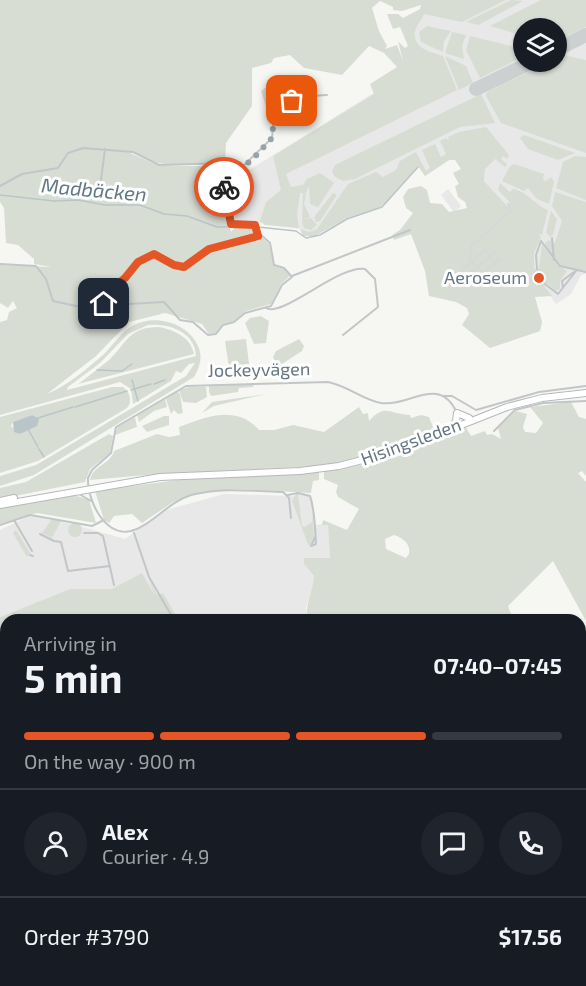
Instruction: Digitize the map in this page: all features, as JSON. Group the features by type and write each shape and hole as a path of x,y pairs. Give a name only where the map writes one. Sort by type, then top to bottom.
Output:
{"highway":[{"name":"Hisingsleden","path":"24,499 160,477 300,471 339,466 393,452 462,423 531,400 586,393"},
{"path":"450,428 456,421 457,413 464,418 476,418"},
{"name":"Hisingsleden","path":"24,499 89,487"},
{"path":"0,504 24,499"}],"street":[{"path":"0,186 23,173 56,169 68,153 75,149 105,149 136,153 159,165 246,165 272,138 274,116 282,107 299,97 327,95"},
{"path":"101,180 105,149"},
{"path":"219,164 231,224 255,225 260,234 270,243 274,265 284,268 292,276"},
{"path":"99,299 110,305 164,302 180,320 194,322 211,335 245,313 273,304 282,285 292,276 410,230"},
{"path":"0,264 36,266 46,279 50,297 56,303 81,307 99,299 125,278 138,262 154,254 174,265 184,267 209,249 245,241 260,234"},
{"path":"552,238 554,260"},
{"path":"537,268 536,255 541,241 554,260 562,267 586,272"},
{"path":"266,308 273,310 288,304 346,270 365,269 375,279 378,309 343,335"},
{"path":"545,284 557,294 576,271"},
{"name":"Jockeyvägen","path":"89,487 90,472 111,453 116,427 186,386 328,382 348,387 374,401 387,403 432,393 443,396"},
{"path":"443,396 452,396 476,410 539,392 586,387"},
{"path":"443,396 451,402 462,423"},
{"path":"494,431 515,410 543,403 586,401"},
{"path":"89,487 93,504 102,520 121,530 133,530 172,503 193,495 250,490 283,492 288,495 298,493 310,496 315,537"},
{"path":"60,494 81,494 93,504"},
{"path":"288,495 291,518"},
{"path":"0,525 37,515 92,526 102,520"},
{"path":"14,520 32,554"},
{"path":"133,530 150,580 170,614"},
{"path":"84,533 98,533 103,536 114,585"},
{"path":"40,534 62,542 68,571 110,566"}],"shaded area":[{"path":"0,0 506,0 462,22 424,14 416,29 415,38 424,49 443,56 457,90 286,174 291,187 303,185 307,179 320,173 334,183 318,207 310,204 309,186 306,193 300,193 297,215 299,228 265,225 260,221 266,202 281,190 273,156 374,94 370,84 397,67 384,53 369,46 342,75 304,68 290,55 274,58 271,63 252,68 252,106 226,143 225,163 166,164 128,152 159,166 217,166 231,232 234,228 256,226 259,235 269,244 274,266 284,269 290,276 281,284 271,304 246,311 234,321 223,324 216,333 209,334 202,324 165,313 129,322 96,356 47,394 84,371 134,325 152,320 179,326 193,338 200,350 201,358 194,377 34,475 0,486 0,476 36,465 186,376 195,363 189,364 181,373 176,371 171,381 133,404 131,389 120,382 0,415 0,322 7,320 9,312 17,308 13,301 8,308 0,303 0,265 51,267 34,264 34,259 18,245 6,243 4,208 0,202","holes":["380,1 393,7 393,10 402,11 421,5 420,9 403,18 398,14 387,14 393,29 400,27 408,46 405,48 398,41 403,61 397,45 385,49 387,46 379,31 372,8","148,325 164,326 180,331 191,341 196,356 67,390 100,363 128,334"]},
{"path":"448,0 586,0 586,274 581,275 571,294 556,304 539,281 531,265 542,212 519,189 510,192 507,190 502,195 510,203 507,207 484,181 487,144 449,160 425,176 418,166 387,202 378,208 347,218 315,236 303,236 300,229 260,223 237,225 225,185 249,182 249,170 419,65 408,30 421,9"},
{"path":"511,0 523,1 478,25 466,22"},
{"path":"541,0 586,0 586,27 567,36 567,18 513,18 513,33 490,26"},
{"path":"427,26 451,31 444,41 443,52 421,42 419,32"},
{"path":"452,32 466,35 462,46 464,59 445,53"},
{"path":"470,36 513,47 513,62 480,78 466,50"},
{"path":"445,56 466,66 473,83 459,90"},
{"path":"567,56 586,60 586,153 501,123 486,96 487,92 528,72 567,72"},
{"path":"272,83 275,85 280,108 269,116 261,91"},
{"path":"481,94 495,123 460,127 355,179 343,181 334,176 332,171 335,165"},
{"path":"486,127 509,155 507,159 503,156 501,159 507,164 505,167 495,159 485,169 484,181 507,206 510,203 498,190 500,183 510,192 513,189 517,190 548,210 542,235 539,234 541,238 534,253 534,269 539,268 542,245 559,266 567,271 560,281 560,289 556,291 547,283 544,286 552,296 535,297 542,322 540,331 490,348 462,325 469,314 467,308 456,302 429,296 425,271 411,234 394,240 392,235 400,230 413,213 406,208 403,197 408,189 421,186 427,190 430,203 442,204 449,212 467,208 465,202 458,197 455,186 459,184 453,173 461,169 455,160 449,160 425,176 418,166 387,202 378,208 347,218 315,236 303,236 300,229 309,232 317,229 348,184 376,172 383,177 396,170 400,161 416,152 426,171 430,168 422,150 435,144 441,157 446,154 440,141 446,138 449,141 448,137 459,132"},
{"path":"524,135 575,153 558,160 528,149 520,138"},
{"path":"575,156 586,157 586,200 556,188 563,162"},
{"path":"514,164 544,174 543,180 546,181 551,177 554,182 549,204 537,199 528,188 524,191 502,181 510,166"},
{"path":"448,189 461,206 454,212 441,195"},
{"path":"555,192 586,202 586,271 561,266 546,247 545,243 549,240 555,243 562,221 552,206"},
{"path":"303,193 306,194 304,204 310,217 304,219 311,218 317,225 311,230 304,228 302,223"},
{"path":"333,193 337,195 320,221 316,222 314,217"},
{"path":"551,211 557,219 553,235 550,237 546,232"},
{"path":"261,316 269,321 266,343 254,344 245,323 250,318"},
{"path":"159,327 181,335 189,343 194,354 78,384 109,360 134,333"},
{"path":"246,339 250,372 230,374 225,341"},
{"path":"299,339 304,346 302,351 282,364 276,363 273,357 276,351"},
{"path":"254,384 253,387 239,388 238,392 211,396 209,386"},
{"path":"112,387 123,387 130,397 127,408 38,461 0,473 0,417","holes":["32,415 28,429 20,434 11,426 13,422"]},
{"path":"189,387 206,387 207,397 196,403 183,402 179,390"},
{"path":"177,391 180,394 183,413 178,414 174,410 171,414 166,399"},
{"path":"266,394 214,406 202,413 212,402"},
{"path":"165,399 167,407 154,411 139,422 137,415"},
{"path":"571,402 579,417 586,419 586,476 582,471 578,473 586,482 586,614 582,614 553,561 508,606 511,614 307,614 314,576 304,564 304,558 330,558 328,525 322,525 323,520 347,530 359,509 338,497 336,492 338,485 324,479 324,471 378,460 465,426 471,436 485,431 487,435 492,434 501,439 498,428 516,411 527,414 523,427 525,432 536,433 543,423 530,407","holes":["394,535 409,547 409,554 406,558 386,549 385,539"]},
{"path":"359,407 363,414 368,413 369,421 379,412 388,411 410,415 411,418 421,415 429,417 433,427 431,432 410,443 355,460 324,466 158,474 90,480 94,471 112,456 114,451 157,434 169,437 180,435 179,427 201,419 232,415 250,422 259,430 274,430 293,425 324,432"},
{"path":"32,415 39,419 37,426 20,434 14,432 13,422"},
{"path":"169,416 169,425 147,432 142,426"},
{"path":"135,417 137,427 115,435 118,426"},
{"path":"109,434 113,436 110,453 90,469 85,482 0,499 0,488 26,482"},
{"path":"319,472 319,480 313,481 311,493 239,489 201,492 173,502 142,523 132,514 114,516 109,523 104,520 95,491 193,478"},
{"path":"224,494 293,496 298,494 312,497 316,525 328,524 330,558 304,564 314,576 313,588 306,607 307,614 175,614 162,593 139,614 130,614 112,589 70,589 8,614 0,614 0,530 29,516 72,524 125,539 166,510"},
{"path":"296,494 301,495 298,495 302,526 305,527 312,522 312,512 314,536 309,547 292,501"},
{"path":"74,495 89,500 96,523 37,513 0,524 0,508"},
{"path":"52,519 61,521 52,538 42,533"},
{"path":"75,523 80,525 82,530 80,535 75,537 70,535 68,530 70,525"},
{"path":"16,530 30,553 27,557 13,533"},
{"path":"142,573 155,596 149,580 157,595 163,593 175,614 8,614 70,589 112,589"}],"waterway":[{"name":"Madbäcken","path":"258,227 296,231 306,238 320,235 347,219 382,207 418,167"},
{"name":"Madbäcken","path":"0,195 54,201 78,200 105,205 140,205 164,214 187,216 217,227 255,227"},
{"path":"97,370 122,371 132,364"},
{"path":"132,380 138,401"},
{"path":"154,384 165,380"},
{"path":"131,390 151,384"},
{"path":"75,407 127,391"},
{"path":"38,418 73,407"},
{"path":"28,429 38,447"},
{"path":"39,449 44,457"}],"runway":[{"path":"567,44 586,35"},
{"path":"476,89 513,71"}],"tunnel":[{"path":"508,203 511,211 471,246 470,260 495,285 521,283 540,276"},
{"path":"462,270 490,245"},
{"path":"486,251 496,263"},
{"path":"467,276 495,252"},
{"path":"473,282 501,258"},
{"path":"537,269 545,284"}],"way so far":[{"path":"224,187 219,164 231,163 243,166 251,161 272,138 274,116 292,101"}],"place":[{"name":"Aeroseum","path":"539,278"}],"route":[{"path":"104,304 99,299 110,287 125,278 138,262 154,254 174,265 184,267 213,247 258,236 260,234 255,225 233,226 231,224 224,187"}]}
